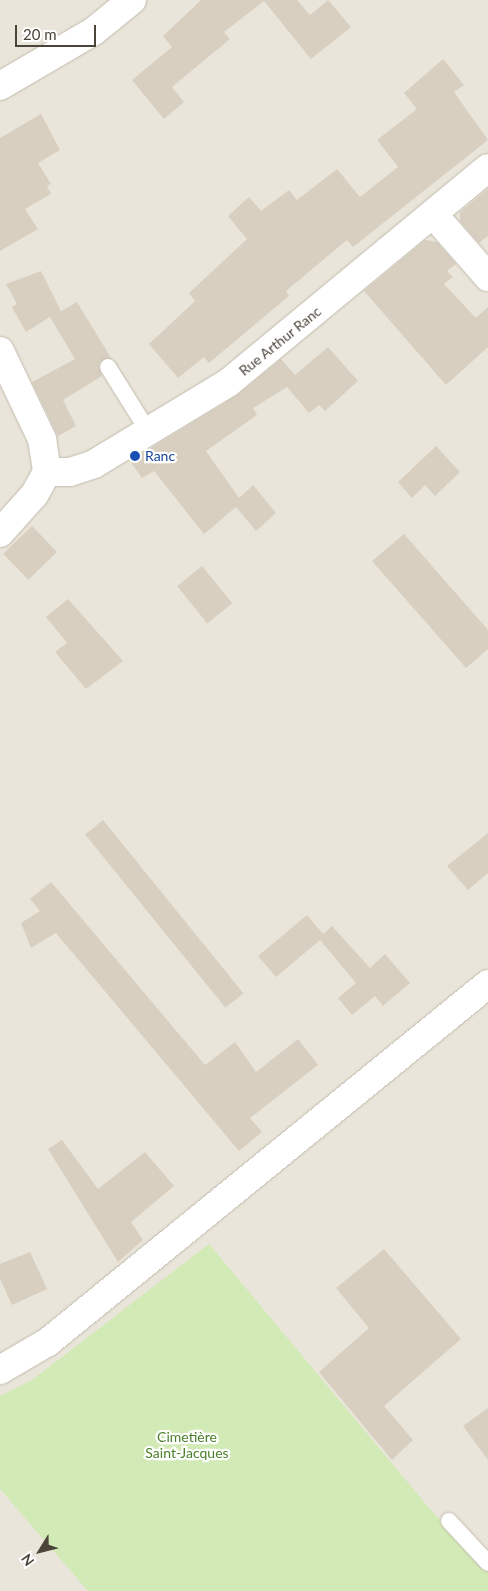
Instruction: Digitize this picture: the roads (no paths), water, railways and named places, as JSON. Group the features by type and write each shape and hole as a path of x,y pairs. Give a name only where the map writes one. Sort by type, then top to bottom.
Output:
{"street":[{"path":"0,86 94,31 132,0"},
{"name":"Rue Arthur Ranc","path":"47,472 70,472 94,464 256,363 488,168"},
{"path":"433,214 488,277"},
{"path":"0,352 42,439 47,472 34,495 0,533"},
{"path":"0,1370 48,1342 488,984"}],"lane":[{"path":"108,367 148,431"},
{"path":"449,1520 488,1563"}],"place":[{"name":"Ranc","path":"135,456"}],"park label":[{"name":"Cimetière Saint-Jacques","path":"187,1445"}]}
